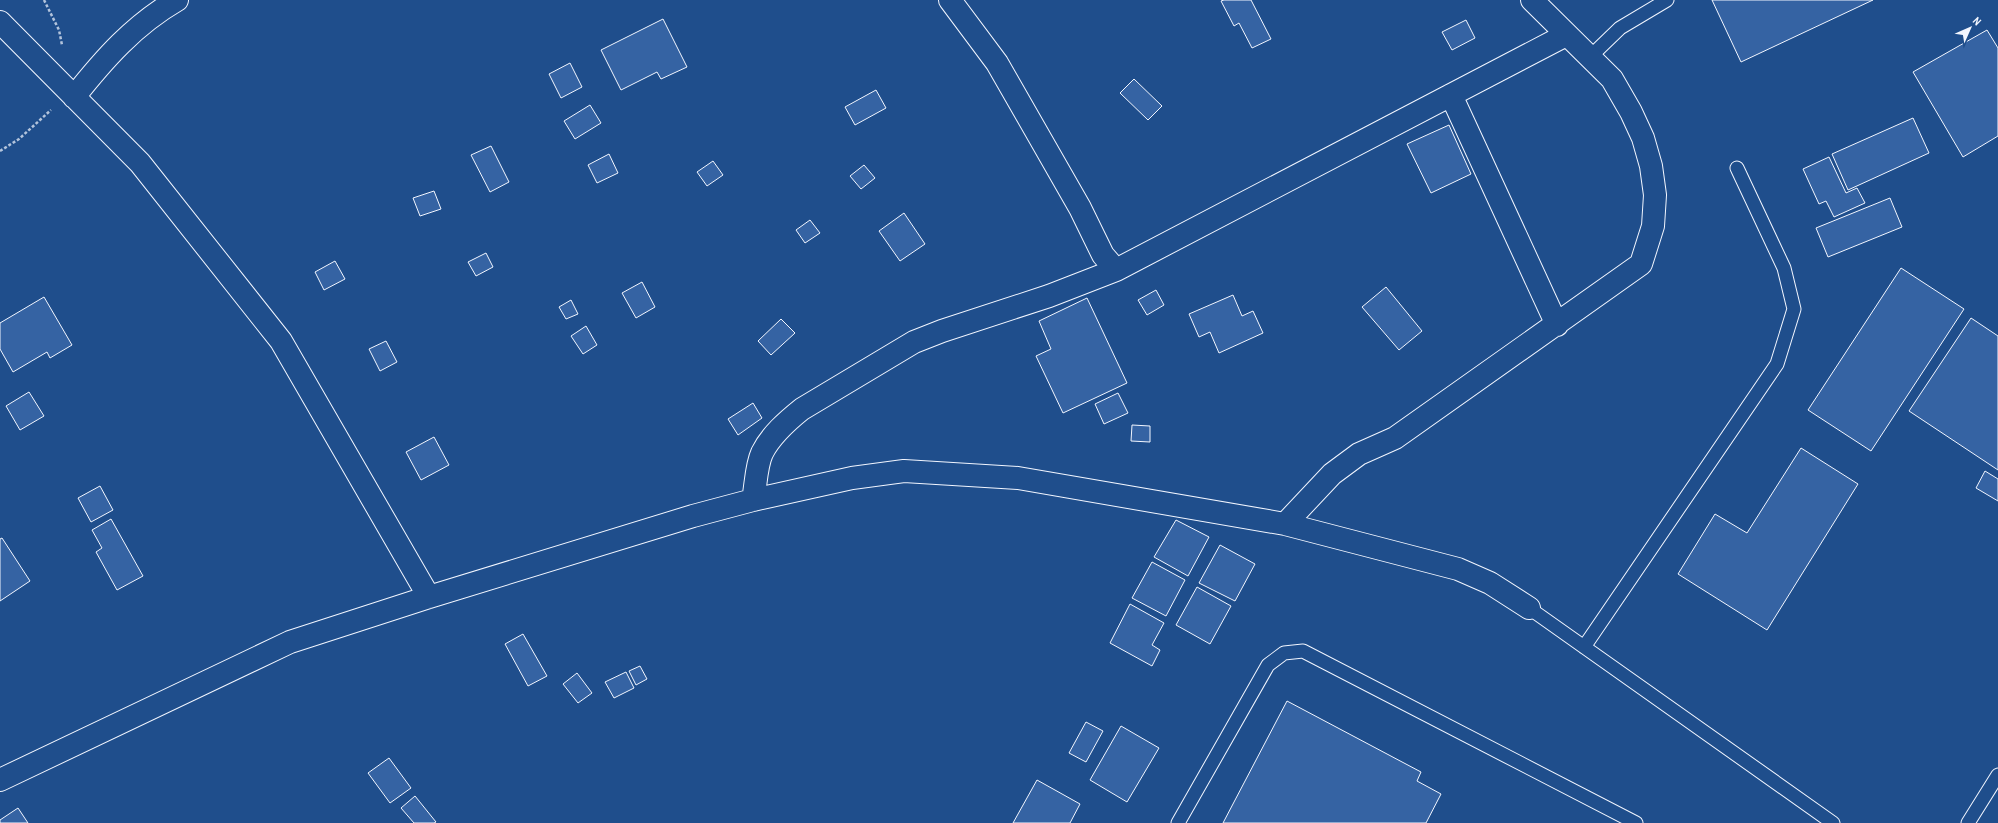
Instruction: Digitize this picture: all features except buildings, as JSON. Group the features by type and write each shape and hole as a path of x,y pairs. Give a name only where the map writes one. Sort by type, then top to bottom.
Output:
{"street":[{"path":"74,97 104,59 128,35 158,11 177,0"},
{"path":"950,0 997,62 1080,208 1104,255 1116,270"},
{"path":"1285,524 1332,474 1348,462 1359,454 1395,438 1641,264 1653,226 1655,195 1651,166 1643,138 1632,112 1612,79 1532,0"},
{"path":"0,22 140,163 281,341 429,597"},
{"path":"753,500 762,454 772,437 787,421 802,410 914,342 942,331 1049,296 1116,270 1566,35"},
{"path":"1451,95 1558,324"},
{"path":"0,780 290,642 429,597 693,516 753,500 852,478 904,471 1018,478 1285,524 1458,569 1490,583 1529,608"}],"lane":[{"path":"1590,57 1620,28 1667,0"},
{"path":"1584,647 1777,364 1794,309 1784,268 1737,168"},
{"path":"1529,608 1833,823"},
{"path":"1178,823 1268,665 1284,653 1303,651 1636,823"},
{"path":"1968,823 1998,775"}],"path":[{"path":"0,151 19,139 56,106 74,97"}]}
